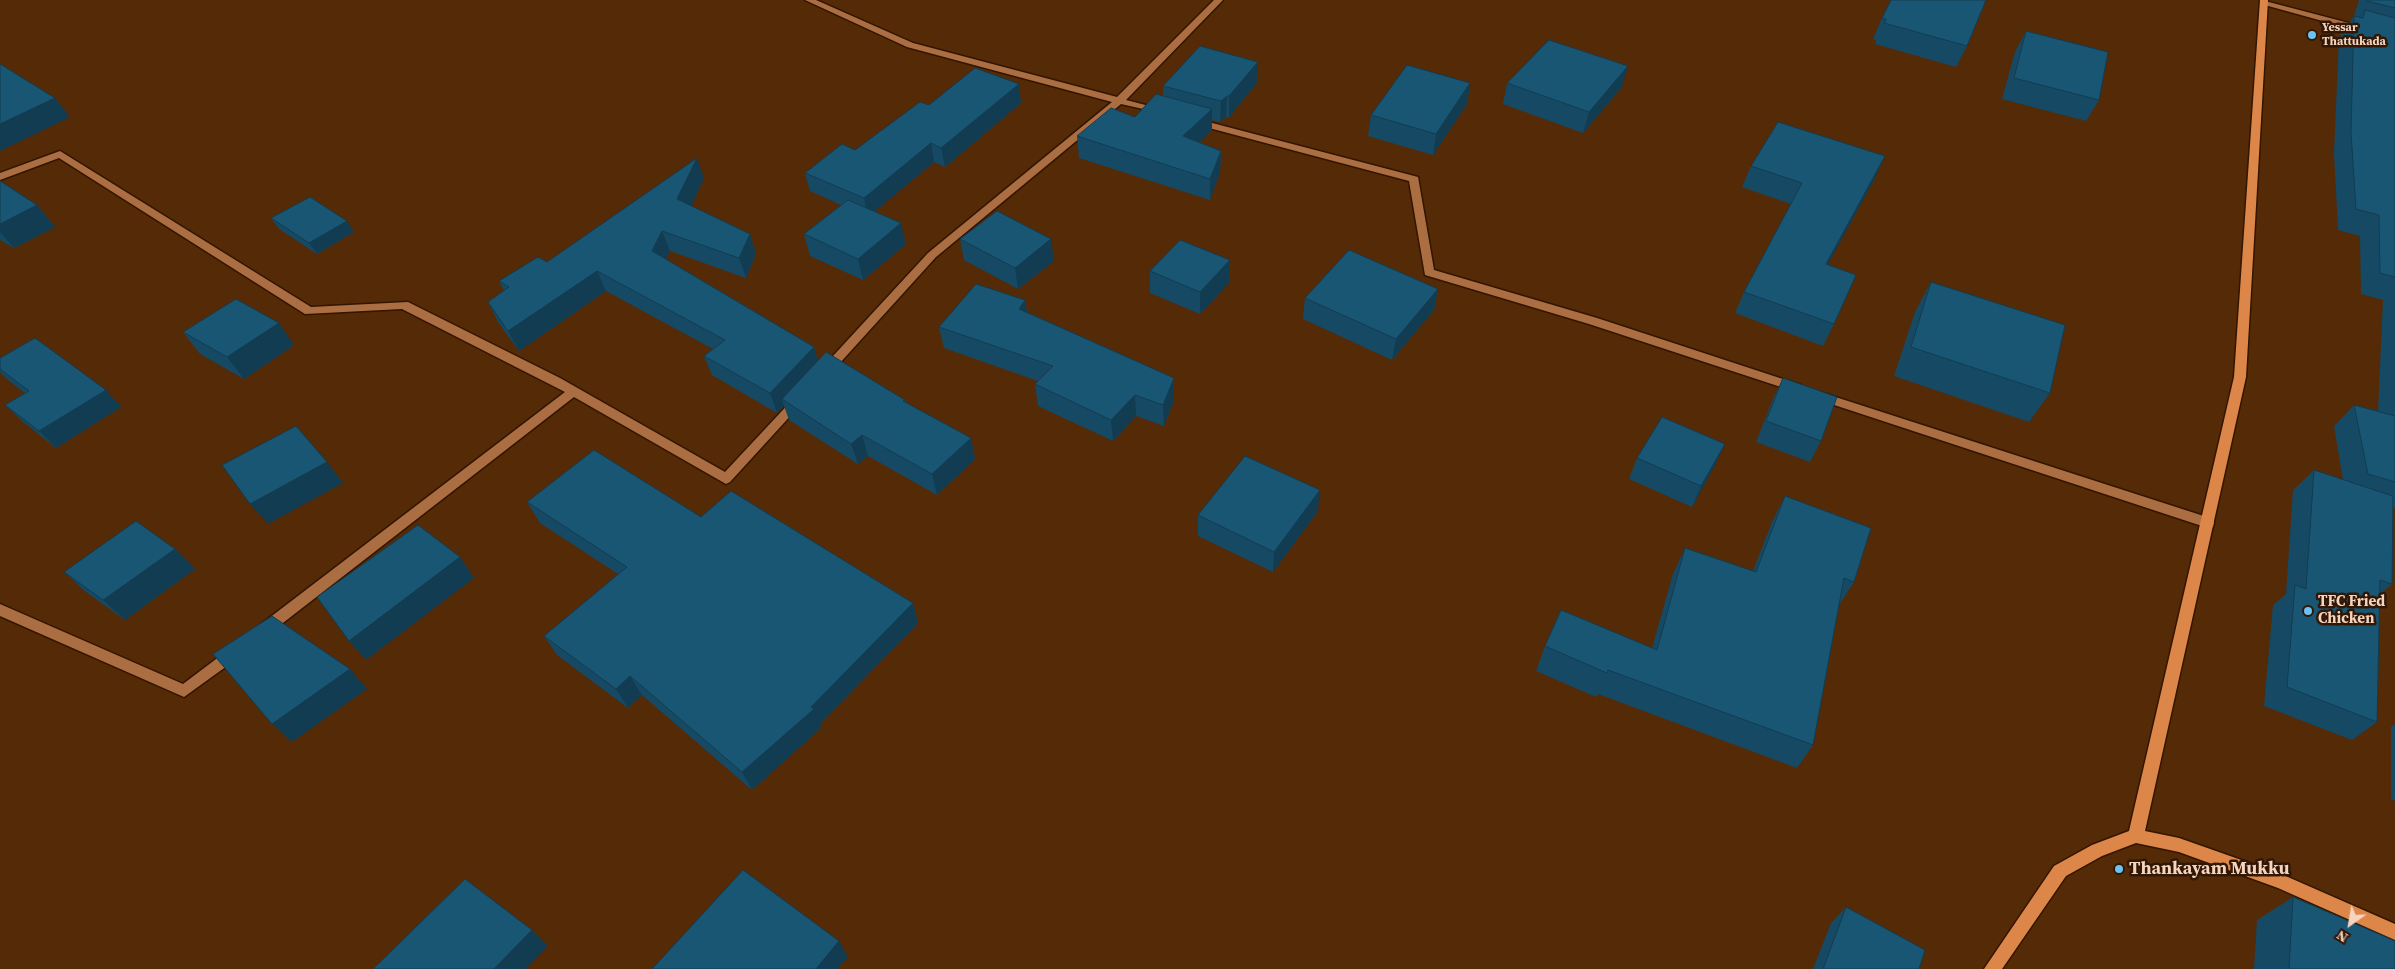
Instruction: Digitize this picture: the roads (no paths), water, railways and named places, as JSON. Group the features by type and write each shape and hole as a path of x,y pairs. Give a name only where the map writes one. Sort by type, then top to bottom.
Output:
{"main road":[{"path":"2136,836 2240,377 2264,1"},
{"path":"1992,969 2060,871 2097,850 2136,836 2179,845 2281,882 2395,932"}],"street":[{"path":"810,0 910,45 1166,113"},
{"path":"819,378 932,255 1119,101 1218,0"},
{"path":"2264,1 2395,38"},
{"path":"1186,118 1414,179 1428,272 1592,321 2208,523"},
{"path":"0,177 60,154 309,311 404,305 574,391 726,478 806,392"},
{"path":"0,610 184,691 574,391"}],"place":[{"name":"Yessar Thattukada","path":"2312,35"},
{"name":"TFC Fried Chicken","path":"2308,611"},
{"name":"Thankayam Mukku","path":"2119,869"}]}
